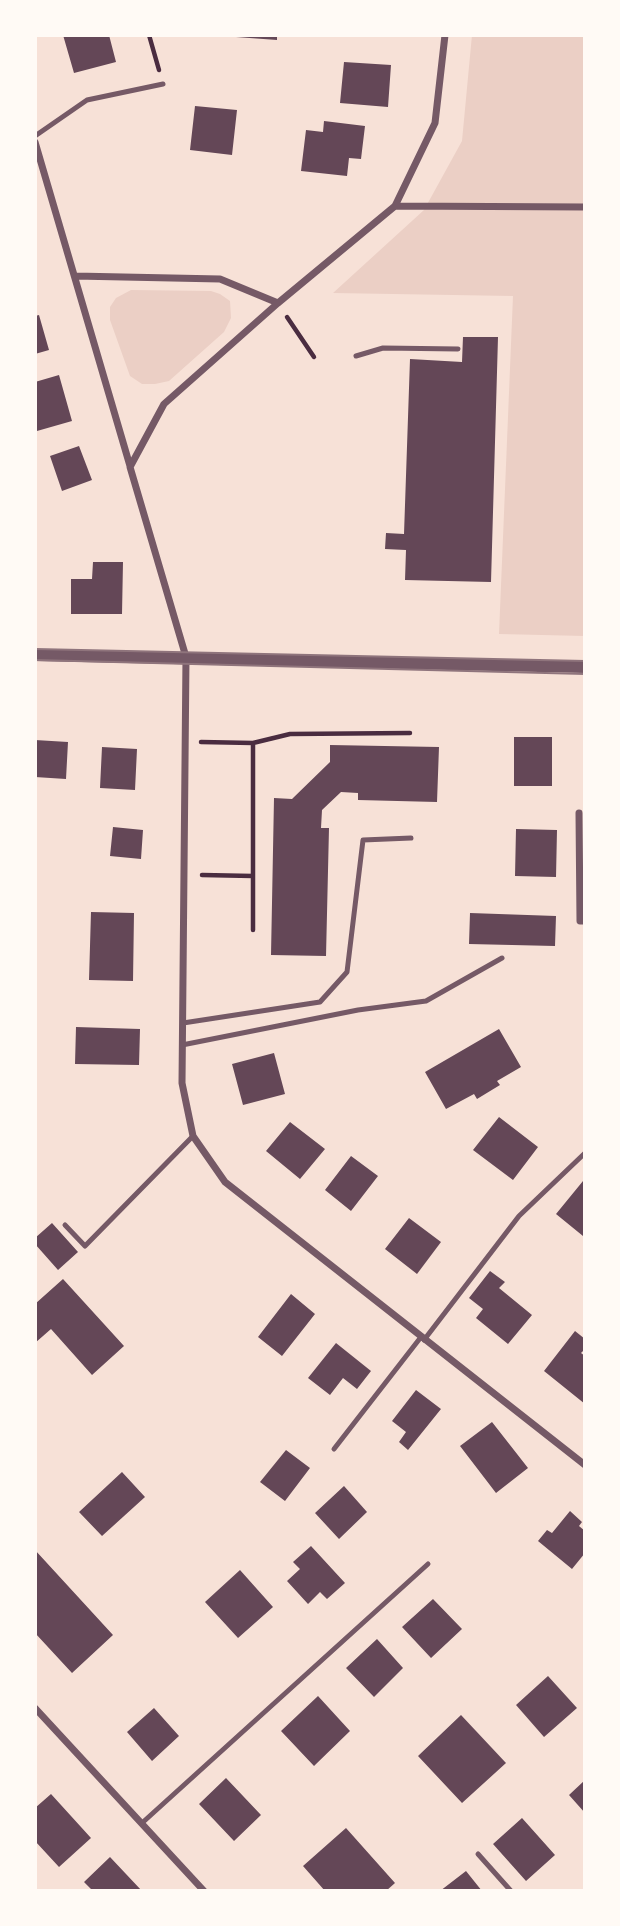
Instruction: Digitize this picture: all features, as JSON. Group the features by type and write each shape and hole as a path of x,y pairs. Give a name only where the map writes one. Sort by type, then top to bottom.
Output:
{"street":[{"path":"130,467 164,404 278,303 396,206 435,123 445,35"},
{"path":"35,142 186,657 182,1083 193,1136 225,1182 585,1465"},
{"path":"396,206 585,207"},
{"path":"75,276 220,279 278,303"},
{"path":"35,655 585,667"},
{"path":"579,813 580,921 585,921"},
{"path":"35,1708 204,1891"}],"lane":[{"path":"35,136 87,100 163,84"},
{"path":"356,356 383,348 458,349"},
{"path":"183,1023 320,1002 347,972 363,840 411,838"},
{"path":"182,1045 358,1010 426,1001 502,958"},
{"path":"65,1225 86,1246 193,1136"},
{"path":"334,1449 519,1216 585,1153"},
{"path":"142,1823 428,1564"},
{"path":"478,1854 512,1891"}],"path":[{"path":"149,35 163,84"},
{"path":"278,303 314,357"},
{"path":"186,742 253,743 290,734 410,733"},
{"path":"253,743 253,930"},
{"path":"184,875 253,876"}],"shaded area":[{"path":"472,35 585,35 585,636 499,634 513,296 333,293 424,210 462,141"},
{"path":"131,290 211,291 230,301 231,318 224,332 169,381 142,384 130,376 110,320 110,307 116,298"}],"building":[{"path":"63,35 109,35 116,62 74,73"},
{"path":"277,35 277,40 236,37"},
{"path":"344,62 391,65 388,107 340,103"},
{"path":"195,106 237,110 232,155 190,150"},
{"path":"324,121 365,126 361,159 349,158 347,176 301,171 306,130 323,132"},
{"path":"39,315 49,350 35,354 35,316"},
{"path":"463,337 498,337 491,582 405,580 406,550 385,549 386,533 404,534 410,359 462,362"},
{"path":"59,375 72,421 37,431 35,382"},
{"path":"79,446 92,480 62,491 50,456"},
{"path":"93,562 123,562 122,614 71,614 71,579 92,579"},
{"path":"514,737 552,737 552,786 514,786"},
{"path":"35,740 68,742 66,779 35,777"},
{"path":"330,745 439,747 437,802 358,800 358,793 341,792 322,810 321,828 329,828 326,956 271,955 274,798 292,799 330,762"},
{"path":"102,747 137,749 135,790 100,788"},
{"path":"113,827 143,830 141,859 110,856"},
{"path":"516,829 557,830 556,877 515,876"},
{"path":"91,912 134,913 133,981 89,980"},
{"path":"470,913 556,916 555,946 469,944"},
{"path":"76,1027 140,1029 139,1065 75,1064"},
{"path":"499,1029 521,1067 497,1081 500,1085 477,1099 474,1094 446,1109 425,1072"},
{"path":"274,1053 285,1094 243,1105 232,1064"},
{"path":"499,1117 538,1147 513,1180 473,1150"},
{"path":"290,1122 325,1149 300,1179 266,1151"},
{"path":"351,1156 378,1176 351,1211 325,1190"},
{"path":"583,1181 585,1183 583,1236 556,1214"},
{"path":"409,1218 441,1242 417,1274 385,1249"},
{"path":"52,1223 78,1252 58,1270 35,1244 35,1238"},
{"path":"490,1271 505,1282 499,1288 532,1315 508,1344 476,1318 483,1309 469,1298"},
{"path":"63,1279 124,1346 92,1375 51,1329 35,1343 35,1304"},
{"path":"291,1294 315,1314 282,1356 258,1337"},
{"path":"575,1331 585,1339 585,1349 581,1353 585,1356 585,1404 544,1371"},
{"path":"336,1343 371,1371 357,1389 343,1378 330,1395 308,1378"},
{"path":"416,1390 441,1409 408,1450 399,1442 406,1432 392,1421"},
{"path":"492,1422 528,1468 496,1493 460,1446"},
{"path":"286,1450 310,1468 285,1501 260,1482"},
{"path":"122,1472 145,1497 102,1536 79,1512"},
{"path":"344,1486 367,1512 339,1539 315,1513"},
{"path":"570,1511 582,1522 579,1526 585,1531 585,1553 572,1569 538,1541 547,1530 552,1533"},
{"path":"311,1546 345,1583 327,1599 320,1592 308,1604 287,1581 300,1569 293,1562"},
{"path":"35,1550 113,1635 72,1673 35,1633"},
{"path":"240,1570 273,1607 238,1638 205,1602"},
{"path":"433,1599 462,1629 431,1658 402,1627"},
{"path":"377,1639 403,1668 374,1697 346,1668"},
{"path":"548,1676 577,1708 544,1737 516,1705"},
{"path":"318,1696 350,1731 314,1766 281,1731"},
{"path":"154,1708 179,1736 152,1761 127,1732"},
{"path":"461,1715 506,1763 462,1803 418,1756"},
{"path":"226,1778 261,1815 234,1841 199,1804"},
{"path":"585,1780 585,1813 569,1795"},
{"path":"51,1794 91,1838 59,1867 35,1841 35,1808"},
{"path":"522,1818 555,1855 526,1881 493,1844"},
{"path":"346,1828 395,1883 386,1891 325,1891 303,1866"},
{"path":"110,1857 142,1891 93,1891 84,1882"},
{"path":"466,1871 482,1891 440,1891"}],"tram line":[{"path":"35,649 585,661"},
{"path":"35,660 585,674"}]}
